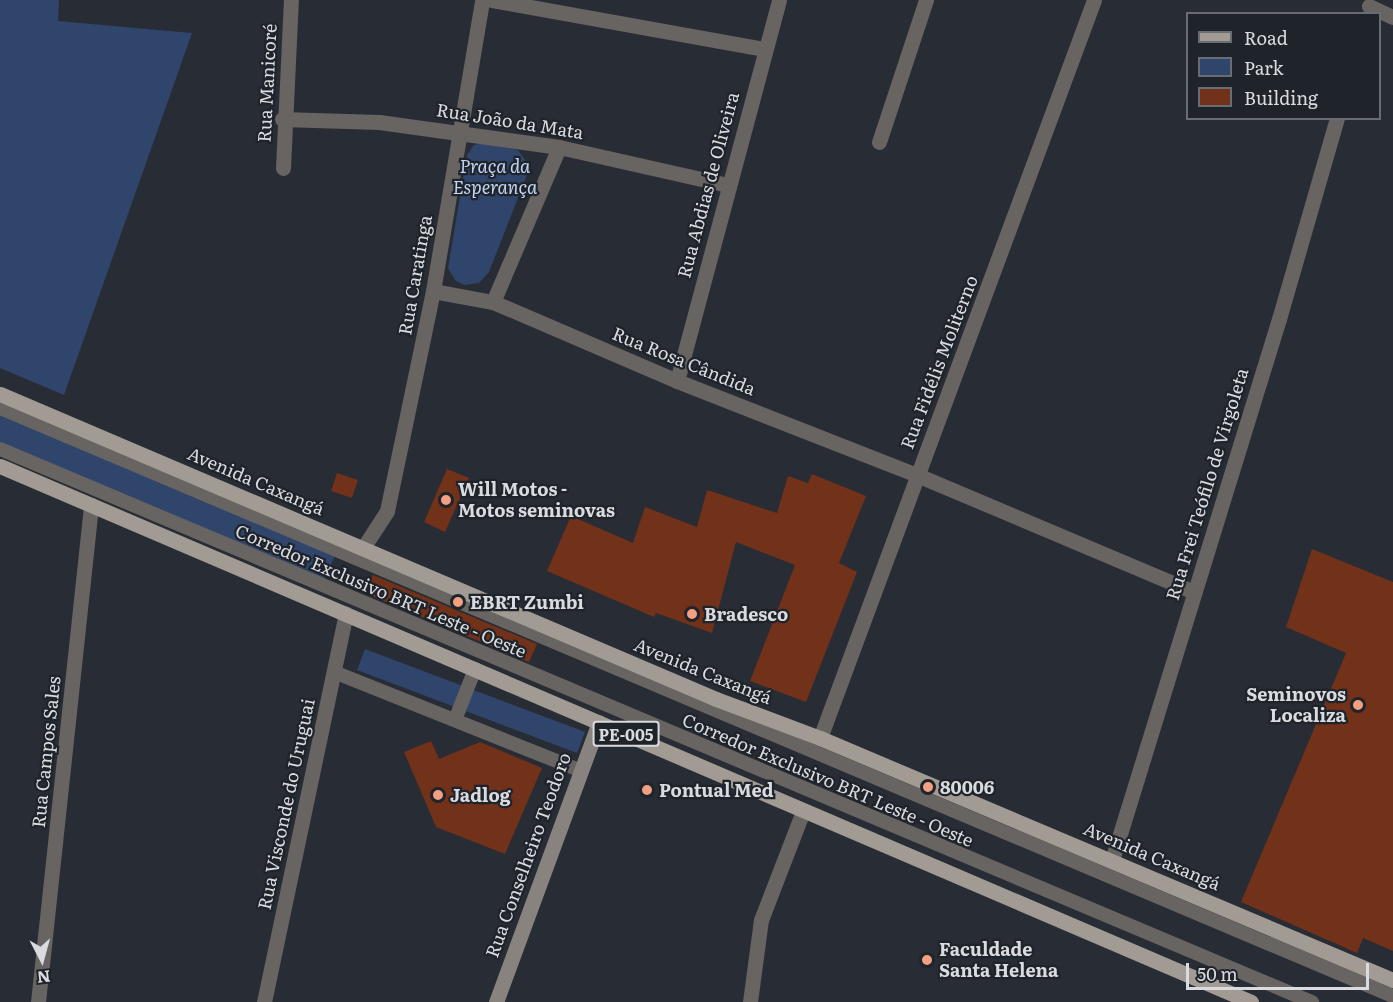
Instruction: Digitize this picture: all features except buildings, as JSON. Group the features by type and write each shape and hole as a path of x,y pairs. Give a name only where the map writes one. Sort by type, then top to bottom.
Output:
{"main road":[{"name":"Avenida Caxangá","path":"0,394 716,699 820,738 1393,980"},
{"name":"PE-005","path":"0,466 1251,1002"}],"street":[{"name":"Rua Manicoré","path":"283,168 282,119 291,0"},
{"name":"Rua Caratinga","path":"363,548 387,511 434,291 482,0"},
{"path":"492,0 765,49"},
{"name":"Rua Abdias de Oliveira","path":"677,381 778,0"},
{"path":"879,142 926,0"},
{"name":"Rua Fidélis Moliterno","path":"820,738 1094,0"},
{"path":"1369,6 1393,16"},
{"name":"Rua João da Mata","path":"282,119 379,122 459,132 559,147 728,185"},
{"name":"Rua Frei Teófilo de Virgoleta","path":"1112,860 1280,319 1336,120"},
{"path":"493,302 559,147"},
{"name":"Rua Rosa Cândida","path":"434,291 493,302 677,381 917,475 1194,592"},
{"name":"Rua Campos Sales","path":"38,1002 91,505"},
{"name":"Rua Visconde do Uruguai","path":"264,1002 346,614"},
{"name":"Rua Conselheiro Teodoro","path":"496,1002 579,770 599,722"},
{"path":"750,1002 761,920 803,811"}],"lane":[{"name":"Corredor Exclusivo BRT Leste - Oeste","path":"0,408 1393,996"},
{"name":"Corredor Exclusivo BRT Leste - Oeste","path":"0,449 1312,1002"},
{"path":"455,720 475,669"},
{"path":"334,672 579,770"}],"green space":[{"path":"0,0 59,0 58,21 192,33 64,395 0,368"},
{"name":"Praça da Esperança","path":"482,143 518,150 530,167 489,272 479,283 464,285 455,280 448,268 467,155 474,145"},
{"path":"0,415 335,556 323,581 0,444"},
{"path":"365,649 585,732 577,753 357,670"}],"place":[{"name":"Will Motos - Motos seminovas","path":"446,500"},
{"name":"EBRT Zumbi","path":"458,602"},
{"name":"Bradesco","path":"692,614"},
{"name":"Seminovos Localiza","path":"1358,705"},
{"name":"80006","path":"928,787"},
{"name":"Pontual Med","path":"647,790"},
{"name":"Jadlog","path":"438,795"},
{"name":"Faculdade Santa Helena","path":"927,960"}]}
